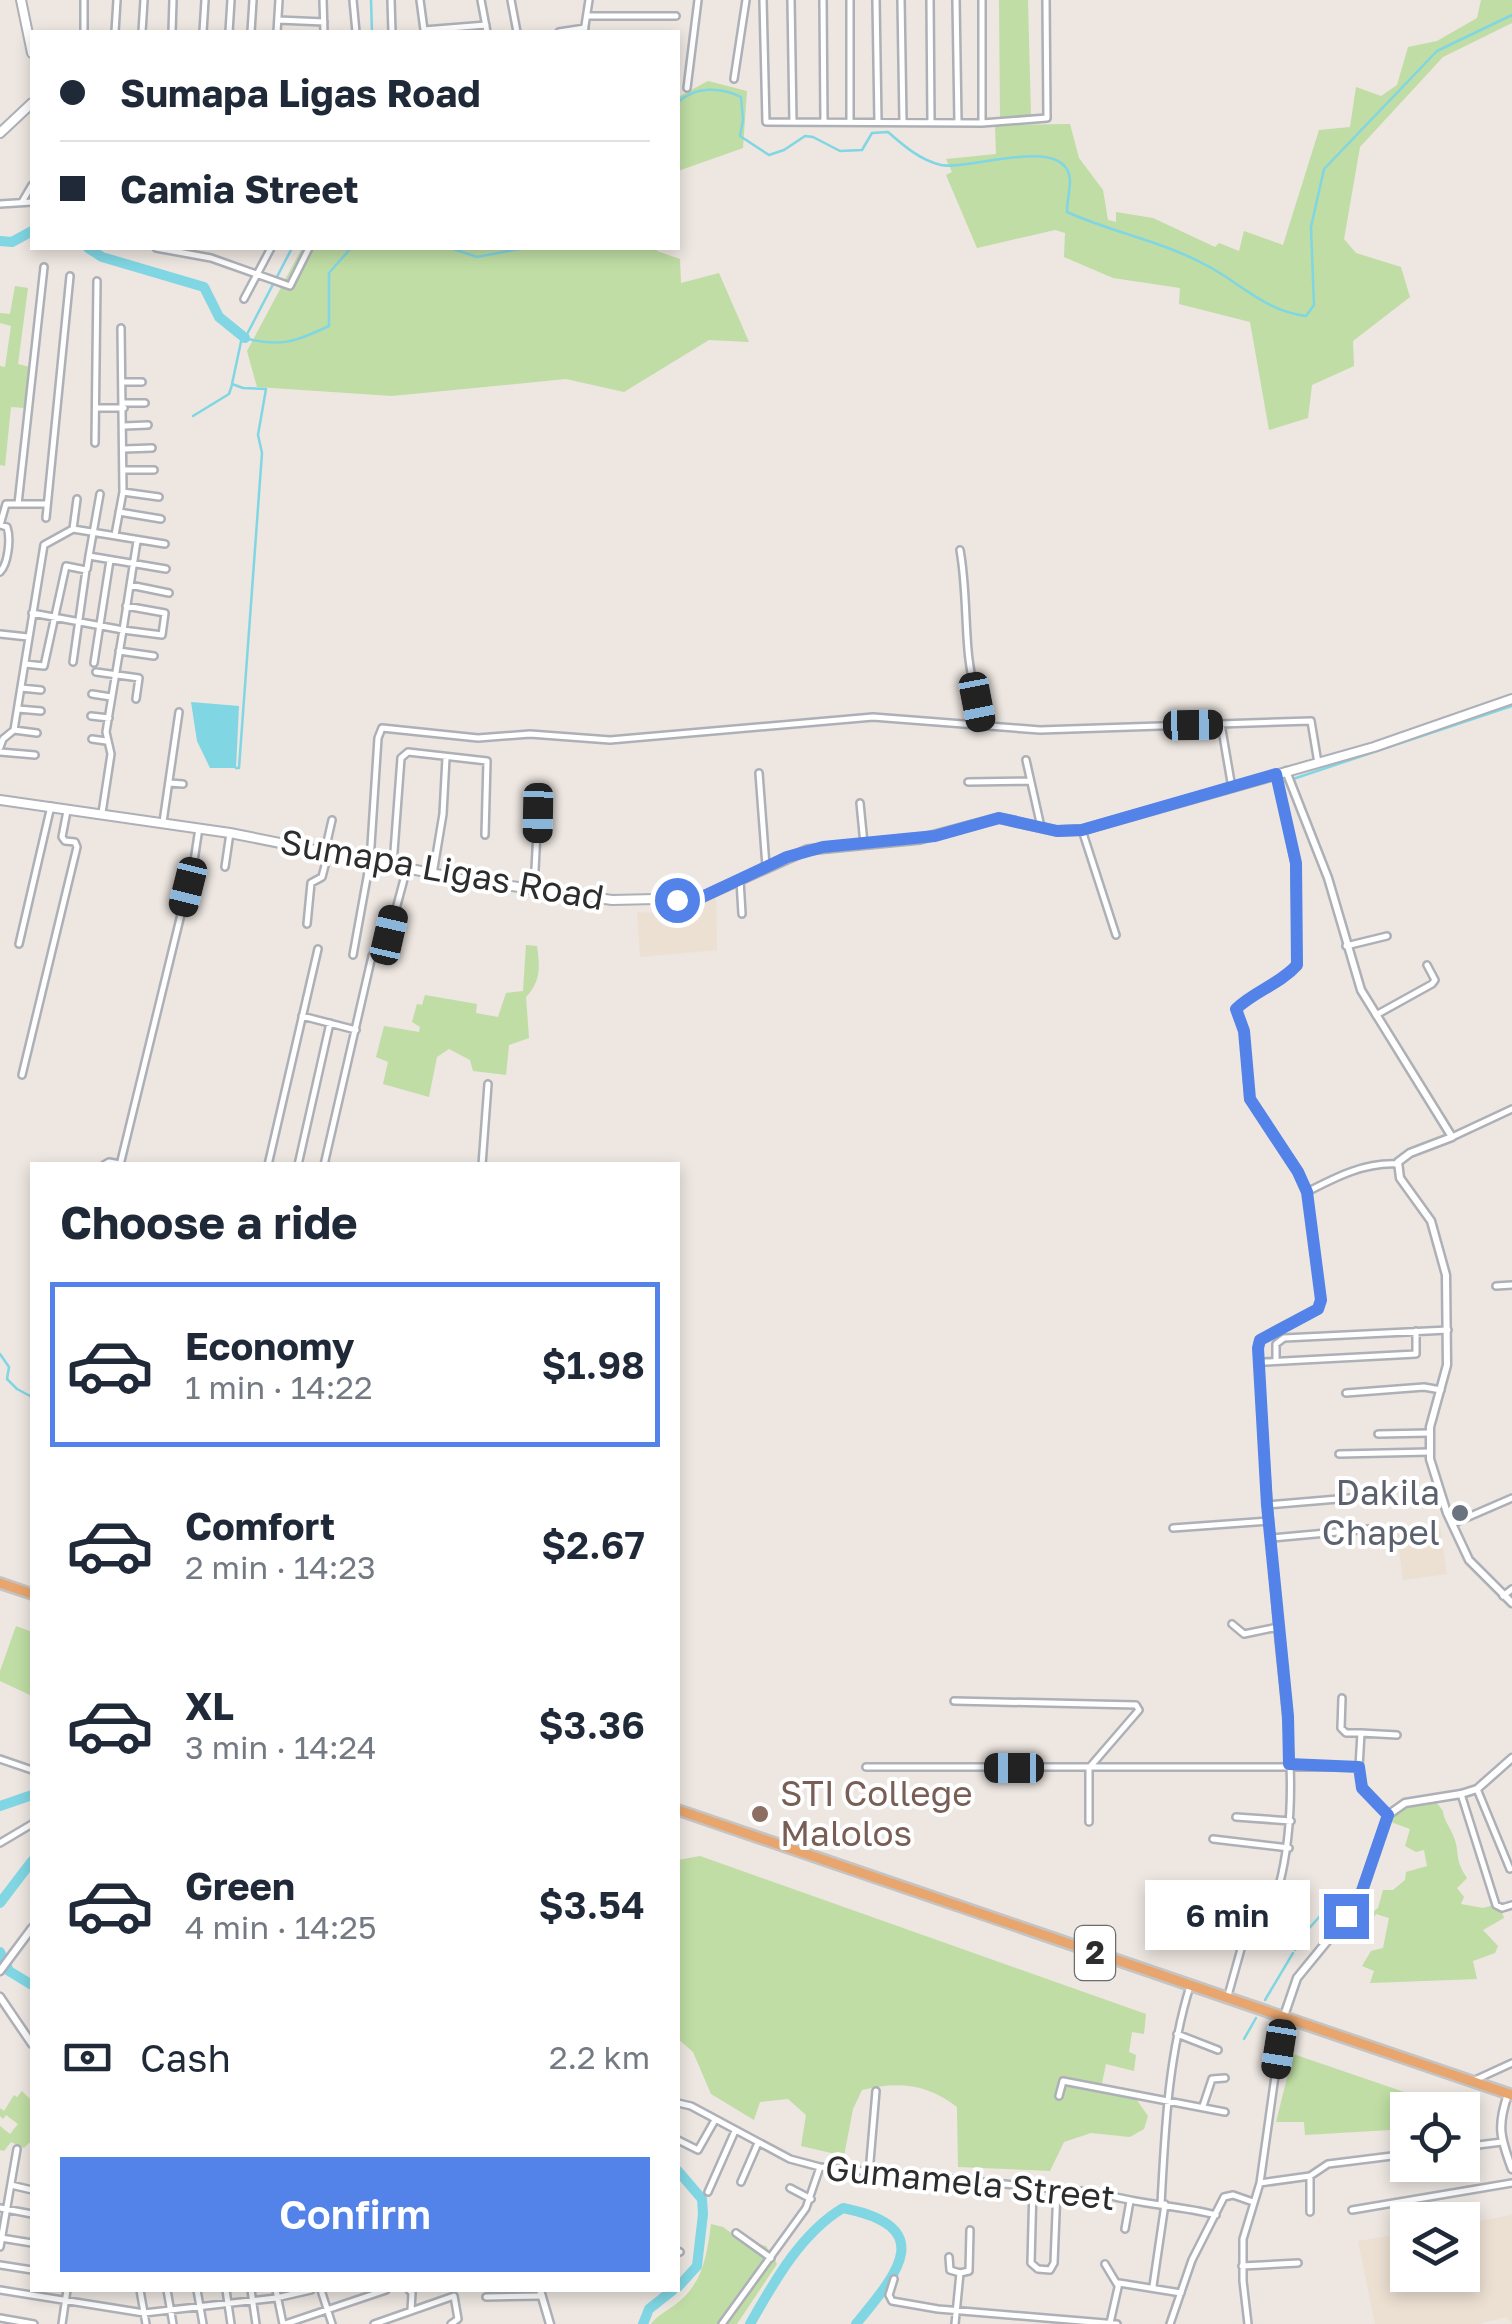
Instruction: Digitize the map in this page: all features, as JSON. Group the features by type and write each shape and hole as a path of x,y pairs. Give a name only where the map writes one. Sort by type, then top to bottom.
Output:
{"highway":[{"path":"0,1583 30,1593"},
{"name":"2","path":"680,1811 1510,2094"}],"main road":[{"path":"21,0 30,43"},
{"path":"0,133 30,105"},
{"name":"Sumapa Ligas Road","path":"0,800 230,832 534,891 612,900 683,900 700,898 807,850 935,836 999,818 1066,832 1082,830 1404,738 1512,698"}],"street":[{"path":"84,0 84,30"},
{"path":"115,30 117,0"},
{"path":"142,30 144,0"},
{"path":"172,30 174,0"},
{"path":"204,30 205,0"},
{"path":"229,30 231,0"},
{"path":"252,30 253,0"},
{"path":"277,30 279,0"},
{"path":"323,0 324,30"},
{"path":"352,0 356,30"},
{"path":"392,30 393,0"},
{"path":"420,0 422,28 448,30 486,29 481,0"},
{"path":"511,0 517,30"},
{"path":"584,30 589,0"},
{"path":"687,88 698,0"},
{"path":"734,79 746,0"},
{"path":"762,0 764,119 769,122 982,123 1048,116 1046,0"},
{"path":"790,0 793,122"},
{"path":"823,0 824,122"},
{"path":"850,0 850,122"},
{"path":"876,0 878,122"},
{"path":"901,0 903,122"},
{"path":"930,0 931,122"},
{"path":"956,0 958,122"},
{"path":"982,0 982,123"},
{"path":"586,16 676,16"},
{"path":"278,20 324,22"},
{"path":"22,202 30,188"},
{"path":"0,204 30,202"},
{"path":"169,250 211,258 292,285 308,250"},
{"path":"244,298 270,250"},
{"path":"18,504 44,268"},
{"path":"46,518 70,276"},
{"path":"95,443 98,281"},
{"path":"115,536 124,470 121,328"},
{"path":"123,382 142,382"},
{"path":"97,408 145,403"},
{"path":"124,426 148,426"},
{"path":"124,449 152,448"},
{"path":"124,470 154,470"},
{"path":"123,492 160,497"},
{"path":"73,662 100,494"},
{"path":"73,529 77,499"},
{"path":"0,572 9,535 7,527 0,525 4,506 48,504"},
{"path":"119,512 161,520"},
{"path":"35,755 0,750 3,739 14,730 44,545 73,529 165,544"},
{"path":"102,813 111,754 106,741 111,697 138,540"},
{"path":"960,550 968,656 982,727"},
{"path":"88,556 166,569"},
{"path":"94,663 110,560"},
{"path":"25,664 44,666 66,566 86,570"},
{"path":"130,585 169,593"},
{"path":"32,613 162,635 165,613 126,606"},
{"path":"0,634 28,637"},
{"path":"119,650 154,656"},
{"path":"96,672 138,678 136,699"},
{"path":"21,688 41,690"},
{"path":"92,694 111,697"},
{"path":"18,709 41,711"},
{"path":"163,822 179,712"},
{"path":"92,716 109,718"},
{"path":"354,955 370,861 378,738 382,728 478,738 530,734 610,740 873,717 1040,730 1311,721 1318,763"},
{"path":"1221,724 1232,788"},
{"path":"14,730 37,732"},
{"path":"92,739 106,741"},
{"path":"393,866 401,758 408,752 488,761 485,835"},
{"path":"433,874 446,757"},
{"path":"1026,760 1042,827"},
{"path":"759,772 766,866"},
{"path":"1281,773 1328,878 1362,990 1452,1137"},
{"path":"1227,1999 1257,1892 1264,1886 1280,1886 1291,1821 1288,1716 1267,1505 1258,1348 1260,1340 1318,1309 1321,1300 1307,1192 1250,1099 1244,1031 1236,1009 1253,993 1286,978 1297,965 1296,863 1281,773"},
{"path":"968,782 1031,781"},
{"path":"169,783 184,784"},
{"path":"860,803 864,844"},
{"path":"20,944 51,806"},
{"path":"22,1076 77,848 75,842 62,837 68,808"},
{"path":"534,891 538,813"},
{"path":"307,924 311,883 322,877 332,820"},
{"path":"120,1162 199,828"},
{"path":"1082,830 1116,934"},
{"path":"225,867 230,832"},
{"path":"325,1162 372,956 389,935 407,868"},
{"path":"740,880 742,914"},
{"path":"1346,946 1387,936"},
{"path":"269,1162 318,949"},
{"path":"1376,1015 1432,984 1435,980 1427,966"},
{"path":"302,1016 356,1030"},
{"path":"299,1162 330,1023"},
{"path":"482,1162 488,1084"},
{"path":"1307,1192 1337,1176 1379,1163 1398,1164 1410,1153 1512,1109"},
{"path":"1398,1164 1400,1178 1431,1221 1446,1275 1447,1365 1430,1433 1430,1452 1452,1524 1469,1560 1512,1603"},
{"path":"1496,1286 1512,1286"},
{"path":"1276,1361 1276,1344 1284,1338 1448,1330"},
{"path":"1266,1362 1416,1354 1416,1331"},
{"path":"1346,1393 1424,1387 1440,1390"},
{"path":"1378,1434 1430,1433"},
{"path":"1339,1454 1430,1452"},
{"path":"1267,1505 1373,1496"},
{"path":"1452,1524 1512,1498"},
{"path":"1173,1528 1270,1521"},
{"path":"1272,1538 1370,1529"},
{"path":"1503,1596 1512,1588"},
{"path":"1232,1624 1244,1634 1278,1627"},
{"path":"1342,1698 1341,1728 1346,1733 1397,1734"},
{"path":"954,1700 1136,1705 1139,1710 1089,1768 1088,1822"},
{"path":"1361,1734 1362,1788 1388,1815"},
{"path":"1248,2324 1243,2239 1260,2183 1284,2016 1297,1978 1356,1906 1388,1815 1404,1803 1476,1788 1512,1758"},
{"path":"0,1760 30,1769"},
{"path":"866,1768 1289,1764 1359,1767"},
{"path":"1476,1788 1510,1869"},
{"path":"1461,1794 1496,1905 1512,1905"},
{"path":"1236,1817 1291,1821"},
{"path":"0,1843 30,1825"},
{"path":"1213,1839 1289,1848"},
{"path":"0,1971 30,1933"},
{"path":"1153,2286 1163,2204 1167,2100 1177,2034 1190,1986"},
{"path":"0,1998 30,2041"},
{"path":"1177,2034 1218,2050"},
{"path":"1472,2081 1512,2063"},
{"path":"1203,2107 1212,2079 1225,2078"},
{"path":"1059,2096 1063,2081 1224,2112"},
{"path":"869,2173 876,2091"},
{"path":"1510,2094 1500,2117 1502,2142 1512,2168"},
{"name":"Gumamela Street","path":"680,2104 790,2159 820,2167 1101,2193 1216,2215"},
{"path":"680,2141 698,2150 715,2120"},
{"path":"708,2192 736,2132"},
{"path":"1480,2145 1502,2142"},
{"path":"741,2182 758,2144"},
{"path":"0,2246 17,2149"},
{"path":"1260,2183 1310,2176 1328,2164 1390,2156"},
{"path":"722,2324 811,2198 820,2167"},
{"path":"1310,2176 1310,2212"},
{"path":"1352,2210 1512,2183"},
{"path":"11,2185 30,2190"},
{"path":"1034,2186 1031,2263 1045,2270 1050,2270 1054,2263 1057,2188"},
{"path":"790,2188 811,2198"},
{"path":"1170,2324 1192,2260 1224,2197 1253,2202"},
{"path":"1125,2229 1130,2201"},
{"path":"4,2209 30,2214"},
{"path":"949,2257 950,2270 969,2271 970,2230"},
{"path":"736,2233 771,2258"},
{"path":"1,2238 30,2243"},
{"path":"1242,2266 1298,2263"},
{"path":"894,2278 892,2301 1113,2324 1117,2284 1105,2264"},
{"path":"0,2266 30,2270"},
{"path":"955,2324 960,2273"},
{"path":"1117,2284 1153,2286 1181,2293"},
{"path":"0,2290 144,2313 276,2294 284,2324 380,2292"},
{"path":"62,2324 67,2292"},
{"path":"140,2292 146,2324"},
{"path":"166,2292 173,2324"},
{"path":"197,2292 203,2324"},
{"path":"226,2292 231,2324"},
{"path":"252,2292 256,2324"},
{"path":"322,2292 332,2324"},
{"path":"411,2292 411,2310"},
{"path":"486,2297 541,2293 550,2324"},
{"path":"374,2324 454,2296 458,2319 451,2324"},
{"path":"0,2318 34,2324"}],"shaded area":[{"path":"716,898 717,950 640,957 637,912 653,913 653,902"},
{"path":"1440,1526 1447,1574 1403,1580 1397,1532"},
{"path":"1512,2215 1512,2324 1507,2317 1478,2324 1375,2324 1358,2241 1390,2236 1390,2292 1480,2292 1480,2221"}],"green space":[{"path":"999,0 1028,0 1031,118 1000,119"},
{"path":"1481,0 1512,0 1512,23 1443,57 1360,147 1344,239 1356,253 1401,267 1410,297 1353,341 1354,366 1312,385 1308,418 1269,430 1250,322 1179,304 1180,288 1113,278 1064,257 1065,233 1055,230 977,248 946,175 952,172 946,159 996,154 995,125 1070,124 1079,158 1103,190 1108,220 1116,222 1116,212 1153,218 1215,247 1219,243 1239,251 1244,231 1283,245 1319,130 1350,127 1356,87 1381,96 1397,85 1408,47 1437,41 1477,18"},
{"path":"708,81 747,91 743,148 680,170 680,96"},
{"path":"301,250 657,250 680,259 681,283 719,273 749,342 709,340 624,392 566,379 392,396 257,387 247,351"},
{"path":"15,286 28,288 18,364 30,367 25,408 11,407 5,466 0,465 0,366 5,367 11,326 0,323 0,313 10,314"},
{"path":"526,945 537,946 539,961 537,979 526,997 529,1038 509,1045 506,1075 473,1071 470,1060 449,1049 437,1057 429,1097 383,1084 388,1062 376,1057 384,1026 419,1032 420,1027 412,1022 417,1004 422,1005 425,995 477,1004 476,1013 498,1017 506,993 523,991"},
{"path":"16,1626 30,1631 30,1695 0,1681"},
{"path":"1436,1802 1443,1811 1467,1878 1457,1888 1464,1897 1461,1904 1483,1908 1494,1905 1501,1909 1504,1918 1483,1930 1498,1946 1495,1953 1473,1961 1477,1979 1370,1983 1374,1971 1362,1966 1371,1951 1383,1948 1389,1918 1376,1914 1365,1931 1355,1924 1359,1910 1373,1912 1383,1890 1393,1890 1405,1880 1406,1872 1427,1866 1424,1850 1416,1852 1405,1846 1410,1829 1388,1818 1408,1804"},
{"path":"700,1856 1146,2014 1144,2034 1132,2032 1129,2052 1136,2055 1134,2071 1106,2064 1101,2088 1134,2096 1148,2116 1144,2129 1130,2137 1091,2133 1064,2142 1050,2171 958,2167 957,2107 935,2093 912,2086 862,2090 853,2109 844,2156 801,2146 806,2115 788,2099 760,2102 754,2120 711,2094 693,2052 680,2041 680,1860"},
{"path":"1293,2054 1404,2092 1390,2092 1390,2130 1305,2135 1304,2122 1276,2122"},
{"path":"22,2091 30,2099 30,2142 24,2148 11,2142 4,2151 0,2150 0,2126 10,2134 18,2124 6,2115 3,2119 0,2108 4,2111 14,2095 17,2097"},
{"path":"711,2224 741,2240 766,2246 777,2264 737,2324 651,2324 685,2296 698,2278"}],"water":[{"path":"191,702 239,706 236,768 210,768 197,741"}],"waterway":[{"path":"371,0 372,30"},
{"path":"680,101 709,90 741,97 740,136 769,155 805,136 840,151 862,150 872,133 888,132 919,156 941,165 1015,157 1053,159 1065,166 1070,180 1067,212 1188,256 1265,302 1306,316 1314,305 1311,227 1324,169 1437,51 1512,15"},
{"path":"0,241 12,242 30,232"},
{"path":"91,250 102,257 204,287 219,317 245,338"},
{"path":"291,250 245,338 288,341 329,326 329,273 349,250"},
{"path":"456,250 477,257 514,250"},
{"path":"236,768 262,453 258,435 266,389 232,384 242,337"},
{"path":"193,416 229,394 232,385"},
{"path":"1281,783 1512,706"},
{"path":"0,1354 9,1367 7,1379 30,1396"},
{"path":"0,1806 30,1796"},
{"path":"0,1903 30,1864"},
{"path":"1295,1950 1341,1892"},
{"path":"0,1952 9,1971 30,1984"},
{"path":"1265,2000 1293,1953"},
{"path":"1244,2039 1256,2018"},
{"path":"680,2173 702,2199 703,2214 697,2266 680,2285"},
{"path":"750,2324 801,2245 843,2208 873,2216 891,2227 900,2240 901,2254 895,2270 856,2324"},
{"path":"643,2324 649,2309 670,2292"}],"place":[{"name":"Dakila Chapel","path":"1460,1513"},
{"name":"STI College Malolos","path":"760,1814"}],"route":[{"path":"677,900 700,898 807,850 935,836 999,818 1057,831 1082,830 1276,774 1296,863 1297,965 1286,978 1253,993 1236,1009 1244,1031 1250,1099 1307,1192 1321,1300 1318,1309 1260,1340 1258,1348 1289,1764 1359,1767 1362,1788 1388,1815 1360,1897 1346,1916"}]}
